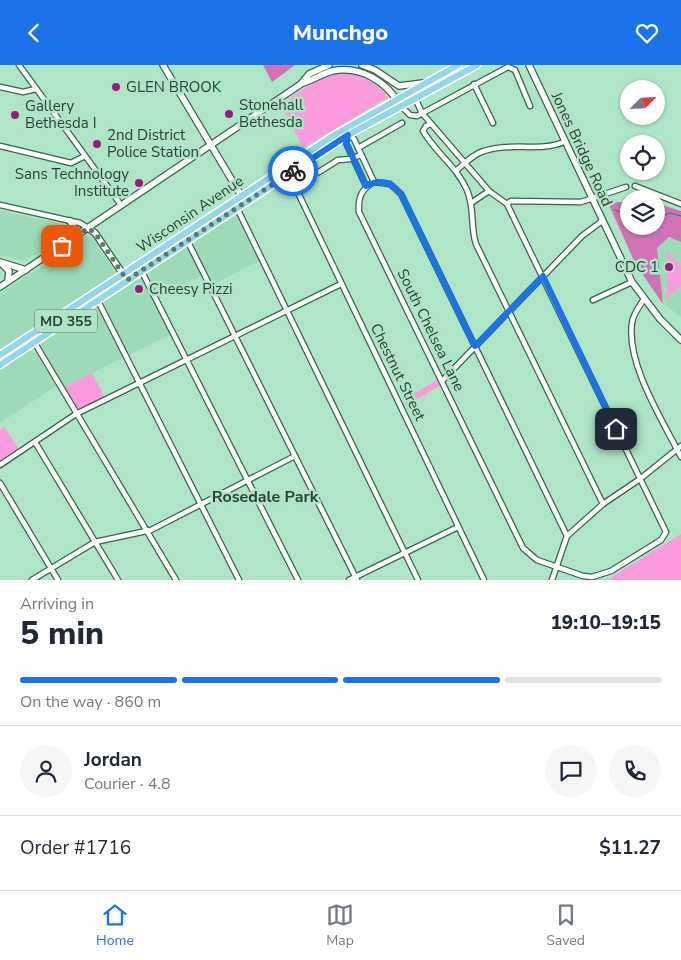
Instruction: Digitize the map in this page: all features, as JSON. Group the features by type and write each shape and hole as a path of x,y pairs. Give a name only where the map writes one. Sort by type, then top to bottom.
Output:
{"main road":[{"name":"MD 355","path":"397,99 458,65"},
{"name":"MD 355","path":"401,106 477,65"},
{"name":"Wisconsin Avenue","path":"0,355 94,293 125,277 142,271 289,174 397,99"},
{"name":"Wisconsin Avenue","path":"0,365 98,300 138,264 241,195 285,167 347,132 401,106"},
{"path":"285,167 289,174"}],"street":[{"path":"19,65 122,205"},
{"path":"163,65 245,202"},
{"path":"301,84 309,74 329,65"},
{"path":"362,65 380,73 399,86 410,86 428,82"},
{"name":"Jones Bridge Road","path":"529,65 632,282 660,319 681,340"},
{"path":"0,287 301,84 331,72 354,71 380,81 413,117 506,67 511,67 515,70 530,106"},
{"path":"474,84 493,123"},
{"path":"0,87 24,93 36,89"},
{"path":"415,98 422,113 489,191 507,204 640,479"},
{"path":"358,148 402,123"},
{"path":"431,124 426,126 423,131 456,171 468,192 475,239 508,312 603,504"},
{"path":"347,132 354,139 374,182"},
{"path":"347,132 346,143 366,186 374,182 390,184 401,194 567,536"},
{"path":"456,171 478,153 490,149 549,146 564,142"},
{"path":"0,146 71,163 85,156"},
{"path":"319,173 343,158 353,159 361,155"},
{"name":"Chestnut Street","path":"289,174 484,580"},
{"name":"South Chelsea Lane","path":"366,186 360,196 360,212 523,548 537,560 556,567 583,576 601,576 664,537 665,528 640,479"},
{"path":"507,204 512,201 580,202 626,187"},
{"path":"635,187 681,204"},
{"path":"471,203 489,191"},
{"path":"0,205 70,221 88,228 95,233 125,277"},
{"path":"237,207 418,580"},
{"path":"70,221 76,231 74,237"},
{"path":"442,381 593,225 602,221"},
{"path":"184,234 356,578"},
{"path":"0,263 26,270"},
{"path":"0,263 9,273 7,283"},
{"path":"138,264 298,580"},
{"path":"593,301 632,282"},
{"path":"0,465 76,414 341,284"},
{"path":"94,293 239,580"},
{"path":"644,299 632,323 634,355 641,375 679,447 681,457"},
{"path":"30,335 176,580"},
{"path":"35,442 118,580"},
{"path":"552,580 567,536 603,504 640,479 679,447"},
{"path":"32,580 95,542 146,531 296,456"},
{"path":"0,483 58,580"},
{"path":"349,580 458,527"}],"shaded area":[{"path":"263,65 295,65 272,82"},
{"path":"341,73 354,75 371,82 386,93 387,98 303,148 281,104 317,80"},
{"path":"620,202 620,229 609,205"},
{"path":"665,206 681,211 681,242 669,237 657,248 663,304 636,265 622,235 665,235"},
{"path":"0,210 69,226 72,231 26,261 0,255"},
{"path":"232,215 239,217 261,260 212,285 193,243"},
{"path":"87,236 92,237 115,272 114,275 0,351 0,294"},
{"name":"CDC 1","path":"681,237 681,317 667,306 658,287 658,247 666,239"},
{"path":"185,248 190,250 202,276 159,297 149,276 149,271"},
{"path":"667,251 681,266 681,285 667,299"},
{"path":"139,278 145,281 172,334 129,355 104,304 106,299"},
{"path":"96,307 99,309 124,357 63,388 40,344"},
{"path":"28,351 36,354 56,386 0,423 0,369"},
{"path":"92,373 105,398 77,409 63,388"},
{"path":"440,378 442,384 406,406 403,400"},
{"path":"4,427 19,449 0,461 0,430"},
{"path":"681,534 681,580 607,580"}],"waterway":[{"path":"615,210 620,212"},
{"path":"665,215 670,213 681,216"}],"way so far":[{"path":"62,246 88,228 95,233 127,280 293,171"}],"place":[{"name":"GLEN BROOK","path":"116,87"},
{"name":"Stonehall Bethesda","path":"229,114"},
{"name":"Gallery Bethesda I","path":"15,115"},
{"name":"2nd District Police Station","path":"97,144"},
{"name":"Sans Technology Institute","path":"139,183"},
{"name":"CDC 1","path":"669,267"},
{"name":"Cheesy Pizzi","path":"139,289"}],"district":[{"name":"Rosedale Park","path":"265,496"}],"route":[{"path":"293,171 348,135 346,143 366,186 381,181 398,189 475,346 543,276 616,429"}]}
